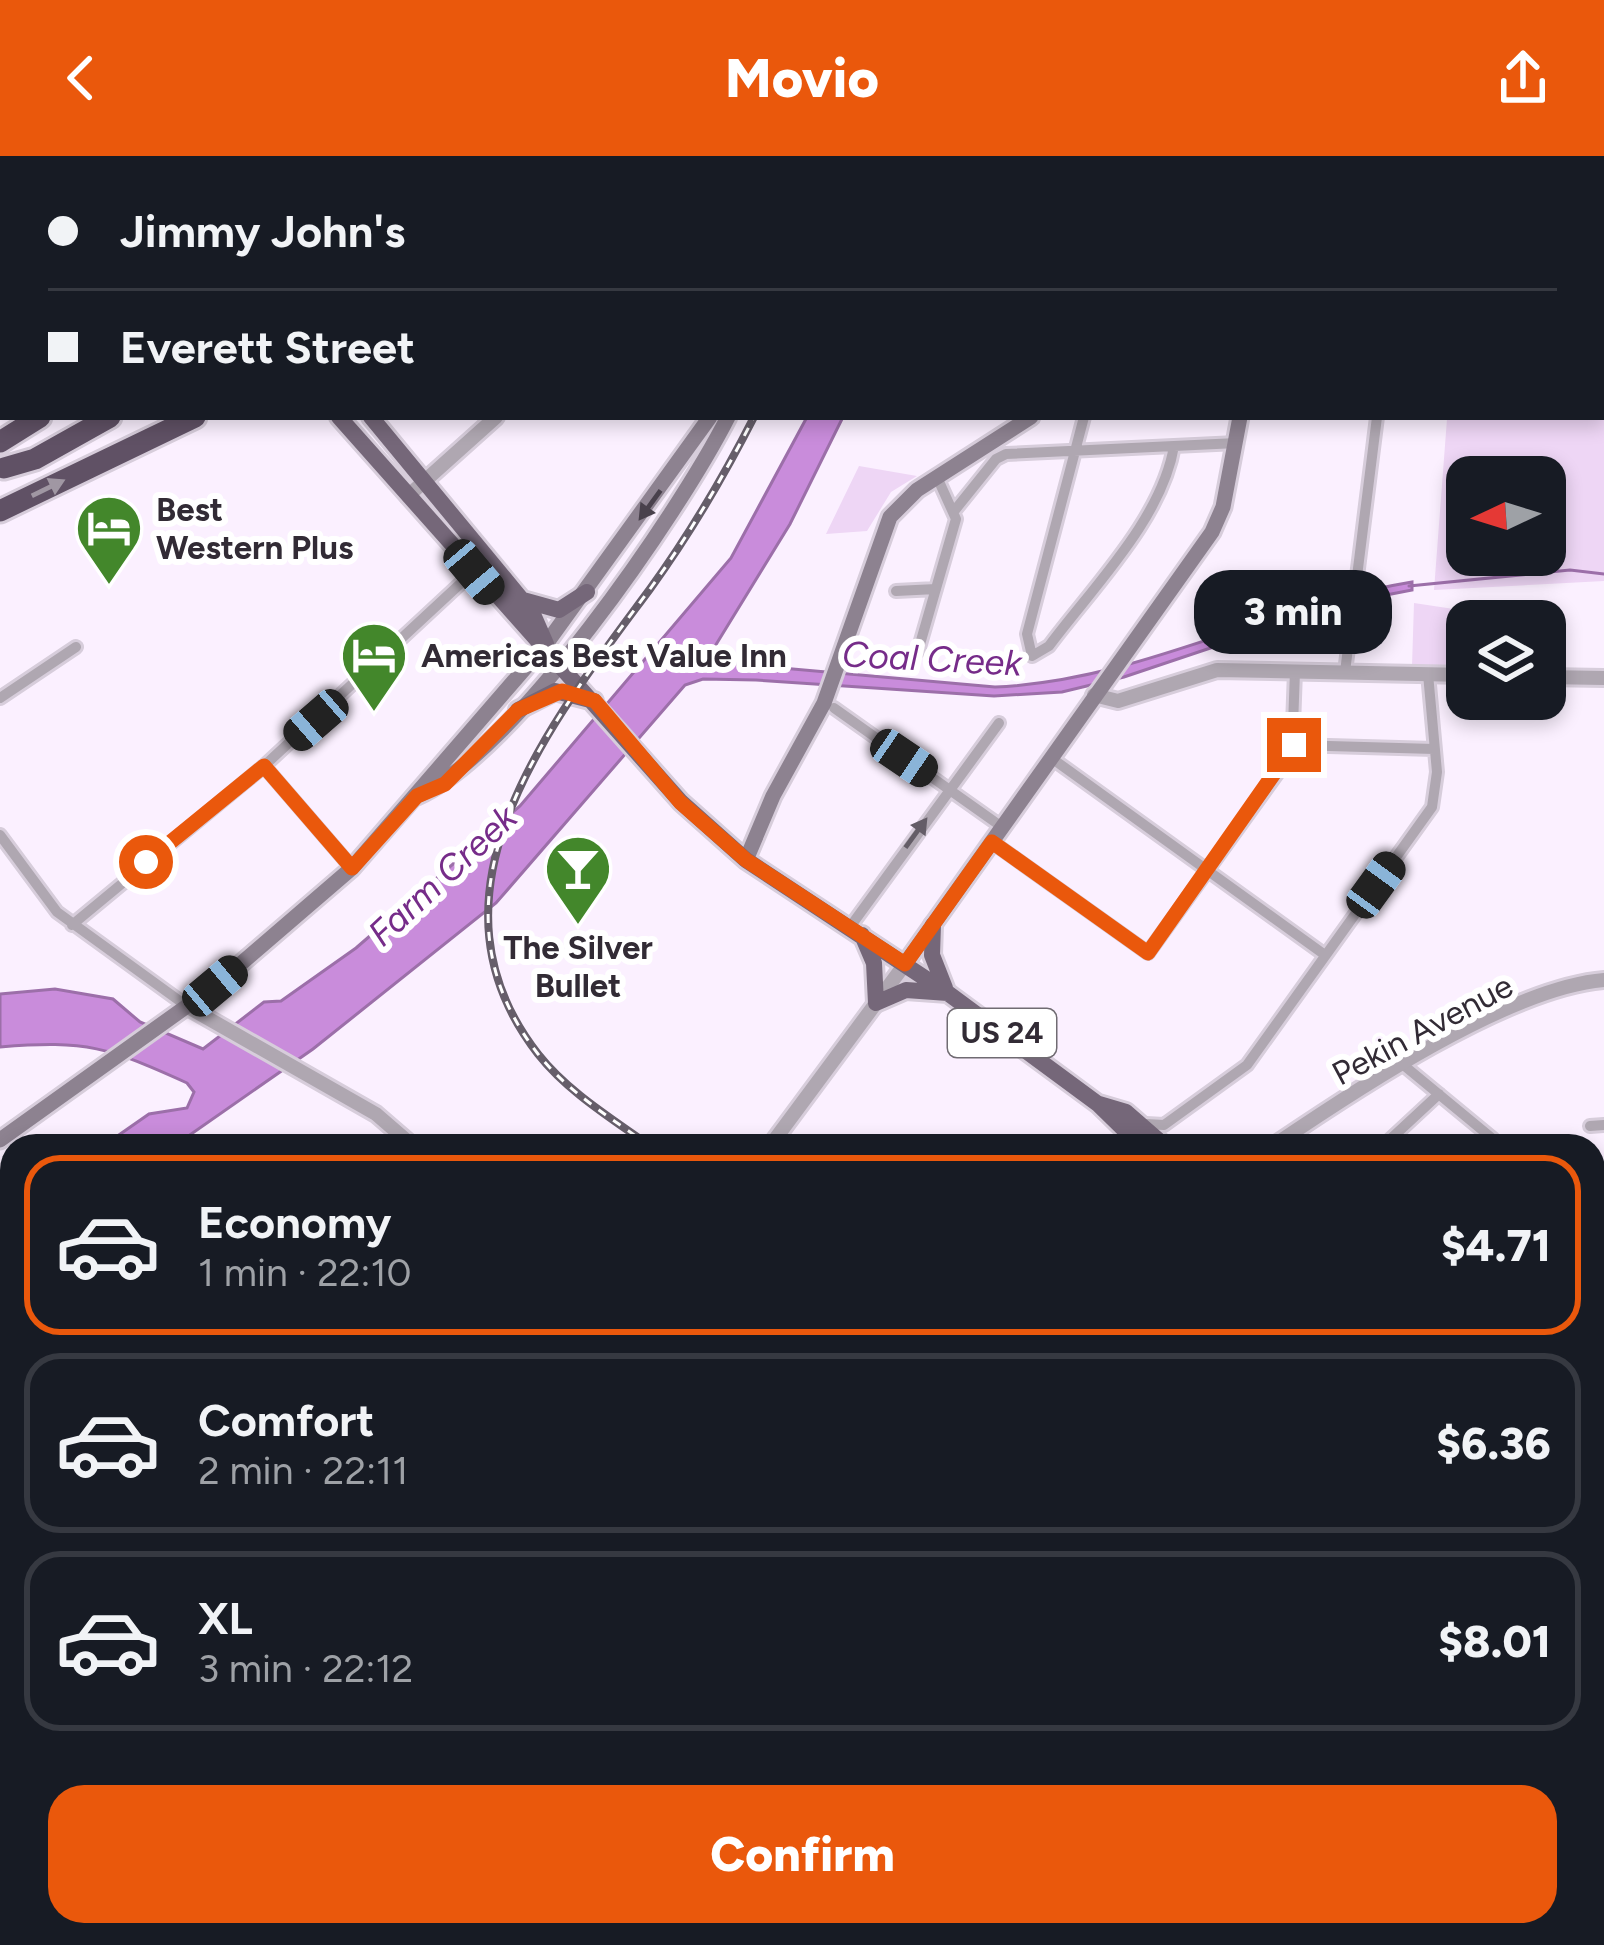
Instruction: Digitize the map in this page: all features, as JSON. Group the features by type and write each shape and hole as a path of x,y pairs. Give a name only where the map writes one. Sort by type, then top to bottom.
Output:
{"highway":[{"path":"0,438 34,420"},
{"path":"2,469 75,420"},
{"path":"2,469 35,458 105,420"},
{"path":"0,512 189,420"}],"main road":[{"name":"US 24","path":"342,420 517,623 546,644"},
{"name":"US 24","path":"373,420 521,599 546,644 680,802 746,860 949,994 1098,1104 1129,1134"},
{"path":"9,1134 188,1006 352,868 546,644 708,420"},
{"path":"417,796 445,784 561,661 661,528 726,420"},
{"path":"746,860 833,679 886,524 901,503 1026,420"},
{"path":"905,964 1217,524 1240,420"},
{"path":"521,599 559,610 587,592"},
{"path":"518,710 555,692 595,701"},
{"path":"856,931 874,963 876,1003 906,990 949,994 932,955 932,925"},
{"name":"US 24","path":"1098,1104 1136,1120 1153,1134"}],"street":[{"path":"407,496 493,420"},
{"path":"1083,420 1027,634 1030,655 1049,646 1132,533 1163,486 1174,446"},
{"path":"1345,672 1377,420"},
{"path":"918,652 955,510 1001,456 1237,443"},
{"path":"938,477 955,510"},
{"path":"72,925 264,766 474,572"},
{"path":"896,591 936,589"},
{"path":"0,698 76,647"},
{"path":"1103,683 1118,701 1217,670 1446,674"},
{"path":"834,709 948,789 997,835 1148,953 1294,745 1295,671"},
{"path":"1136,1120 1161,1126 1247,1064 1432,807 1434,748 1428,674"},
{"path":"1566,677 1604,678"},
{"path":"856,931 948,789 999,723"},
{"path":"1294,745 1434,748"},
{"path":"1050,757 1325,956"},
{"path":"264,766 352,868"},
{"path":"0,835 33,885 72,925 188,1006 376,1114 399,1134"},
{"path":"779,1134 905,964"},
{"name":"Pekin Avenue","path":"1292,1134 1401,1063 1548,994 1604,980"},
{"path":"1401,1063 1487,1134"},
{"path":"1396,1134 1438,1094"},
{"path":"1168,1134 1180,1114"},
{"path":"1590,1126 1604,1125"}],"shaded area":[{"path":"1447,420 1604,420 1604,581 1434,590"},
{"path":"859,466 917,476 891,492 867,531 826,534"},
{"path":"1414,603 1446,608 1446,667 1412,666"}],"water":[{"name":"Farm Creek","path":"805,420 842,420 790,524 709,656 715,662 995,687 1049,682 1153,657 1359,593 1412,582 1412,590 1345,603 1124,677 1062,692 994,696 703,679 685,685 496,903 313,1049 191,1134 120,1134 149,1114 187,1108 194,1092 187,1083 97,1049 0,1047 0,994 55,989 113,999 140,1022 203,1049 264,1002 281,1001 356,948 520,806 731,558"}],"waterway":[{"name":"Coal Creek","path":"1409,586 1570,570 1604,574"}],"railway":[{"path":"633,1134 550,1068 503,993 489,931 492,870 510,810 539,751 678,548 752,420"}],"place":[{"name":"Best Western Plus","path":"109,587"},
{"name":"Americas Best Value Inn","path":"374,714"},
{"name":"The Silver Bullet","path":"578,927"}],"route":[{"path":"146,862 264,766 352,868 417,796 445,784 518,710 547,693 562,691 595,701 680,802 746,860 905,964 992,842 1148,953 1294,745"}]}
